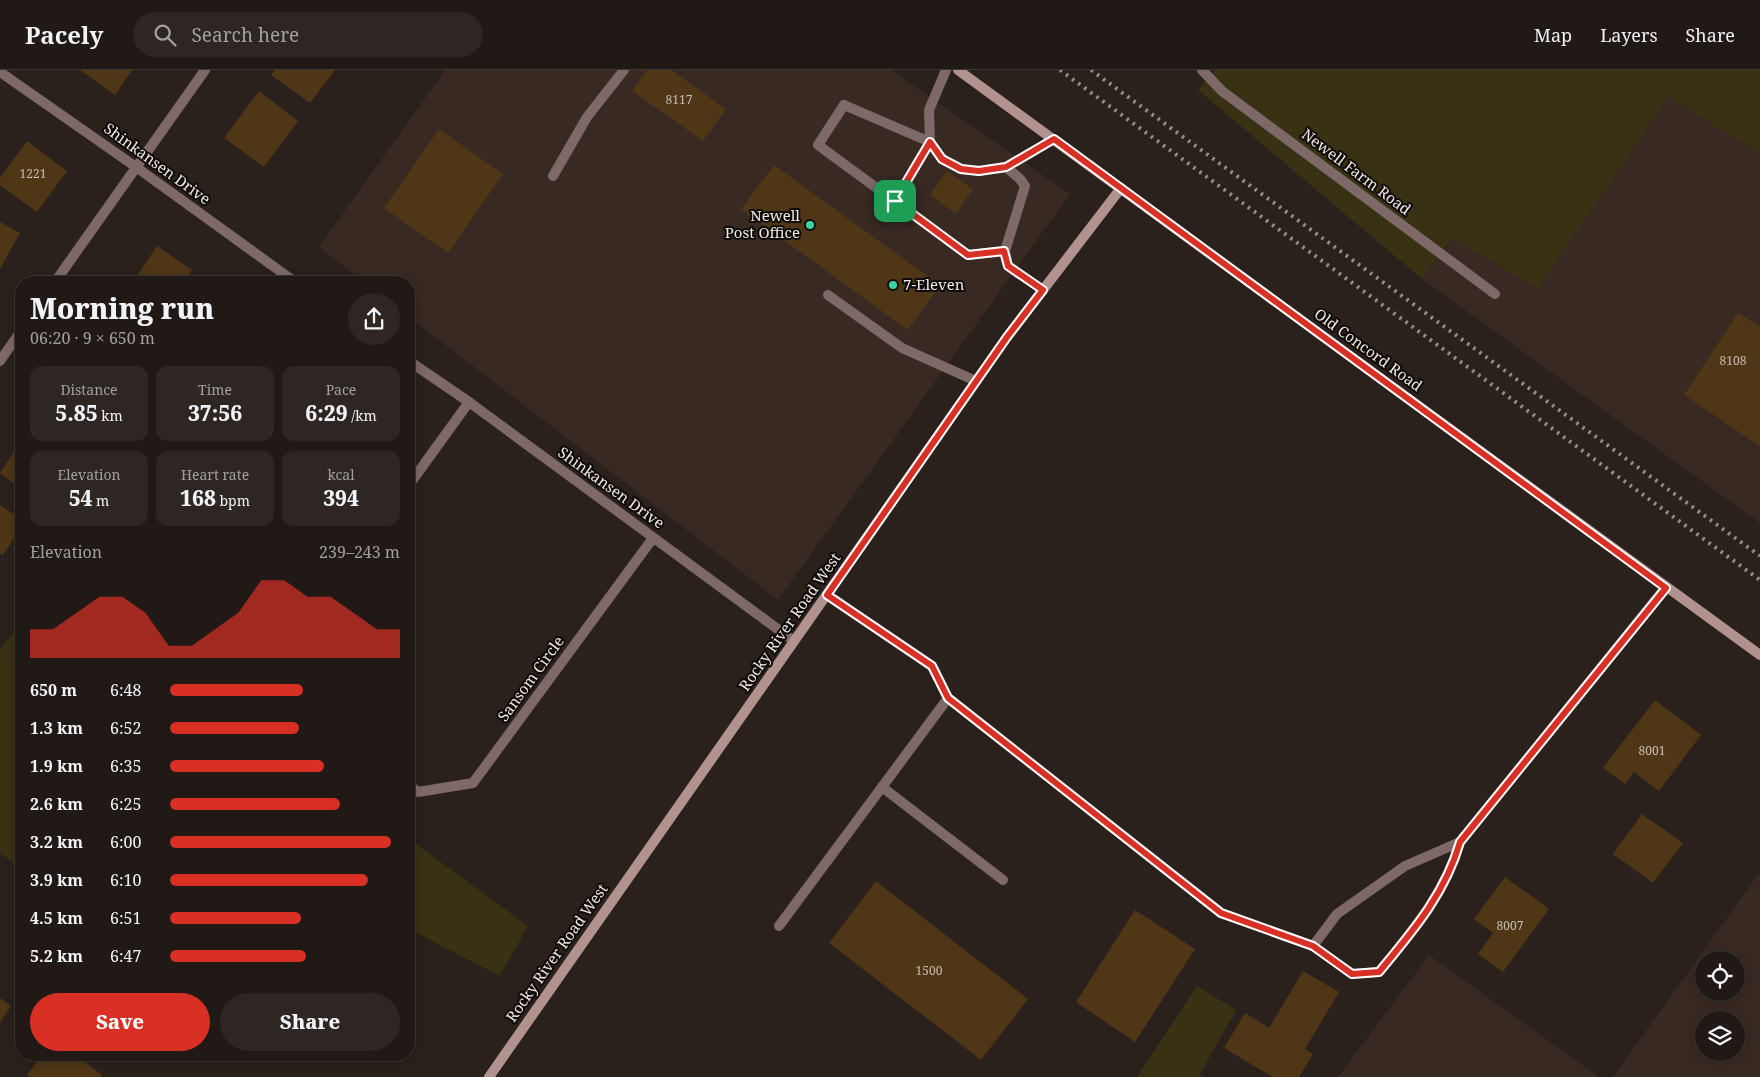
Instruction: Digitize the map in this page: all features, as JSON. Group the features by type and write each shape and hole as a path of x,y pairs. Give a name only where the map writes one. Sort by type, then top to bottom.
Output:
{"street":[{"path":"59,276 205,70"},
{"path":"553,176 587,116 624,70"},
{"path":"895,201 930,142 929,110 946,70"},
{"name":"Old Concord Road","path":"958,70 1760,655"},
{"name":"Newell Farm Road","path":"1202,70 1222,91 1495,294"},
{"name":"Shinkansen Drive","path":"0,72 287,276"},
{"path":"1004,251 968,255 818,145 844,105 930,142 942,159 961,169 979,171 1006,167 1054,139"},
{"path":"1006,167 1020,178 1024,186 1004,251 1008,266 1043,290"},
{"name":"Rocky River Road West","path":"489,1077 976,381 1121,188"},
{"path":"828,295 902,348 976,381"},
{"path":"0,362 15,340"},
{"name":"Shinkansen Drive","path":"415,365 469,402 794,641"},
{"path":"415,477 469,402"},
{"name":"Sansom Circle","path":"415,790 418,792 473,783 653,538"},
{"path":"827,595 932,666 948,698 1221,913 1313,946 1352,974 1379,972 1426,915 1454,865 1460,842 1666,588"},
{"path":"779,926 948,698"},
{"path":"882,787 1003,880"},
{"path":"1313,946 1337,914 1405,866 1460,842"}],"shaded area":[{"path":"445,70 891,70 1070,194 778,600 415,322 415,276 356,276 319,247"},
{"path":"1215,70 1760,70 1760,154 1668,97 1538,289 1452,238 1422,279 1198,90"},
{"path":"1668,96 1760,154 1760,523 1422,279 1452,238 1538,289"},
{"path":"15,631 15,864 0,853 0,650"},
{"path":"415,843 528,926 500,976 415,932"},
{"path":"1760,872 1760,1077 1613,1077 1695,963 1695,1001 1745,1001 1745,951 1703,951"},
{"path":"1429,955 1599,1077 1338,1077"},
{"path":"1197,986 1236,1010 1200,1074 1204,1077 1137,1077"}],"building":[{"path":"80,70 132,70 115,95"},
{"path":"275,70 335,70 310,103 271,75"},
{"path":"647,70 671,70 726,109 703,141 632,91"},
{"path":"259,91 298,121 264,167 224,138"},
{"path":"439,129 503,174 448,253 384,208"},
{"path":"27,141 67,171 37,212 0,185 0,178"},
{"name":"Newell Post Office","path":"774,165 940,285 908,330 741,209"},
{"path":"947,171 973,189 956,214 930,195"},
{"path":"0,222 20,233 0,269"},
{"path":"157,246 192,270 188,276 137,276"},
{"path":"1738,313 1760,327 1760,446 1684,395"},
{"path":"15,450 15,484 0,473"},
{"path":"0,505 15,515 15,537 3,555 0,553"},
{"path":"1655,700 1701,735 1659,791 1634,772 1625,784 1603,768"},
{"path":"1642,814 1683,843 1653,883 1613,854"},
{"path":"1505,877 1549,909 1503,972 1478,954 1493,933 1474,919"},
{"path":"876,881 1028,999 981,1060 829,943"},
{"path":"1135,910 1195,949 1135,1042 1076,1002"},
{"path":"1303,971 1339,992 1305,1049 1313,1054 1299,1077 1273,1077 1224,1048 1245,1013 1269,1028"},
{"path":"0,998 11,1006 0,1022"},
{"path":"38,1061 84,1061 102,1075 100,1077 30,1077 27,1075"}],"railway":[{"path":"1060,70 1760,580"},
{"path":"1091,70 1760,556"}],"place":[{"name":"Newell Post Office","path":"810,225"},
{"name":"7-Eleven","path":"893,285"}],"route":[{"path":"1054,139 1666,588 1460,842 1454,865 1426,915 1379,972 1352,974 1313,946 1221,913 948,698 932,666 827,595 1007,337 1043,290 1008,266 1004,251 968,255 895,201 930,142 942,159 961,169 979,171 1006,167 1054,139"}]}
